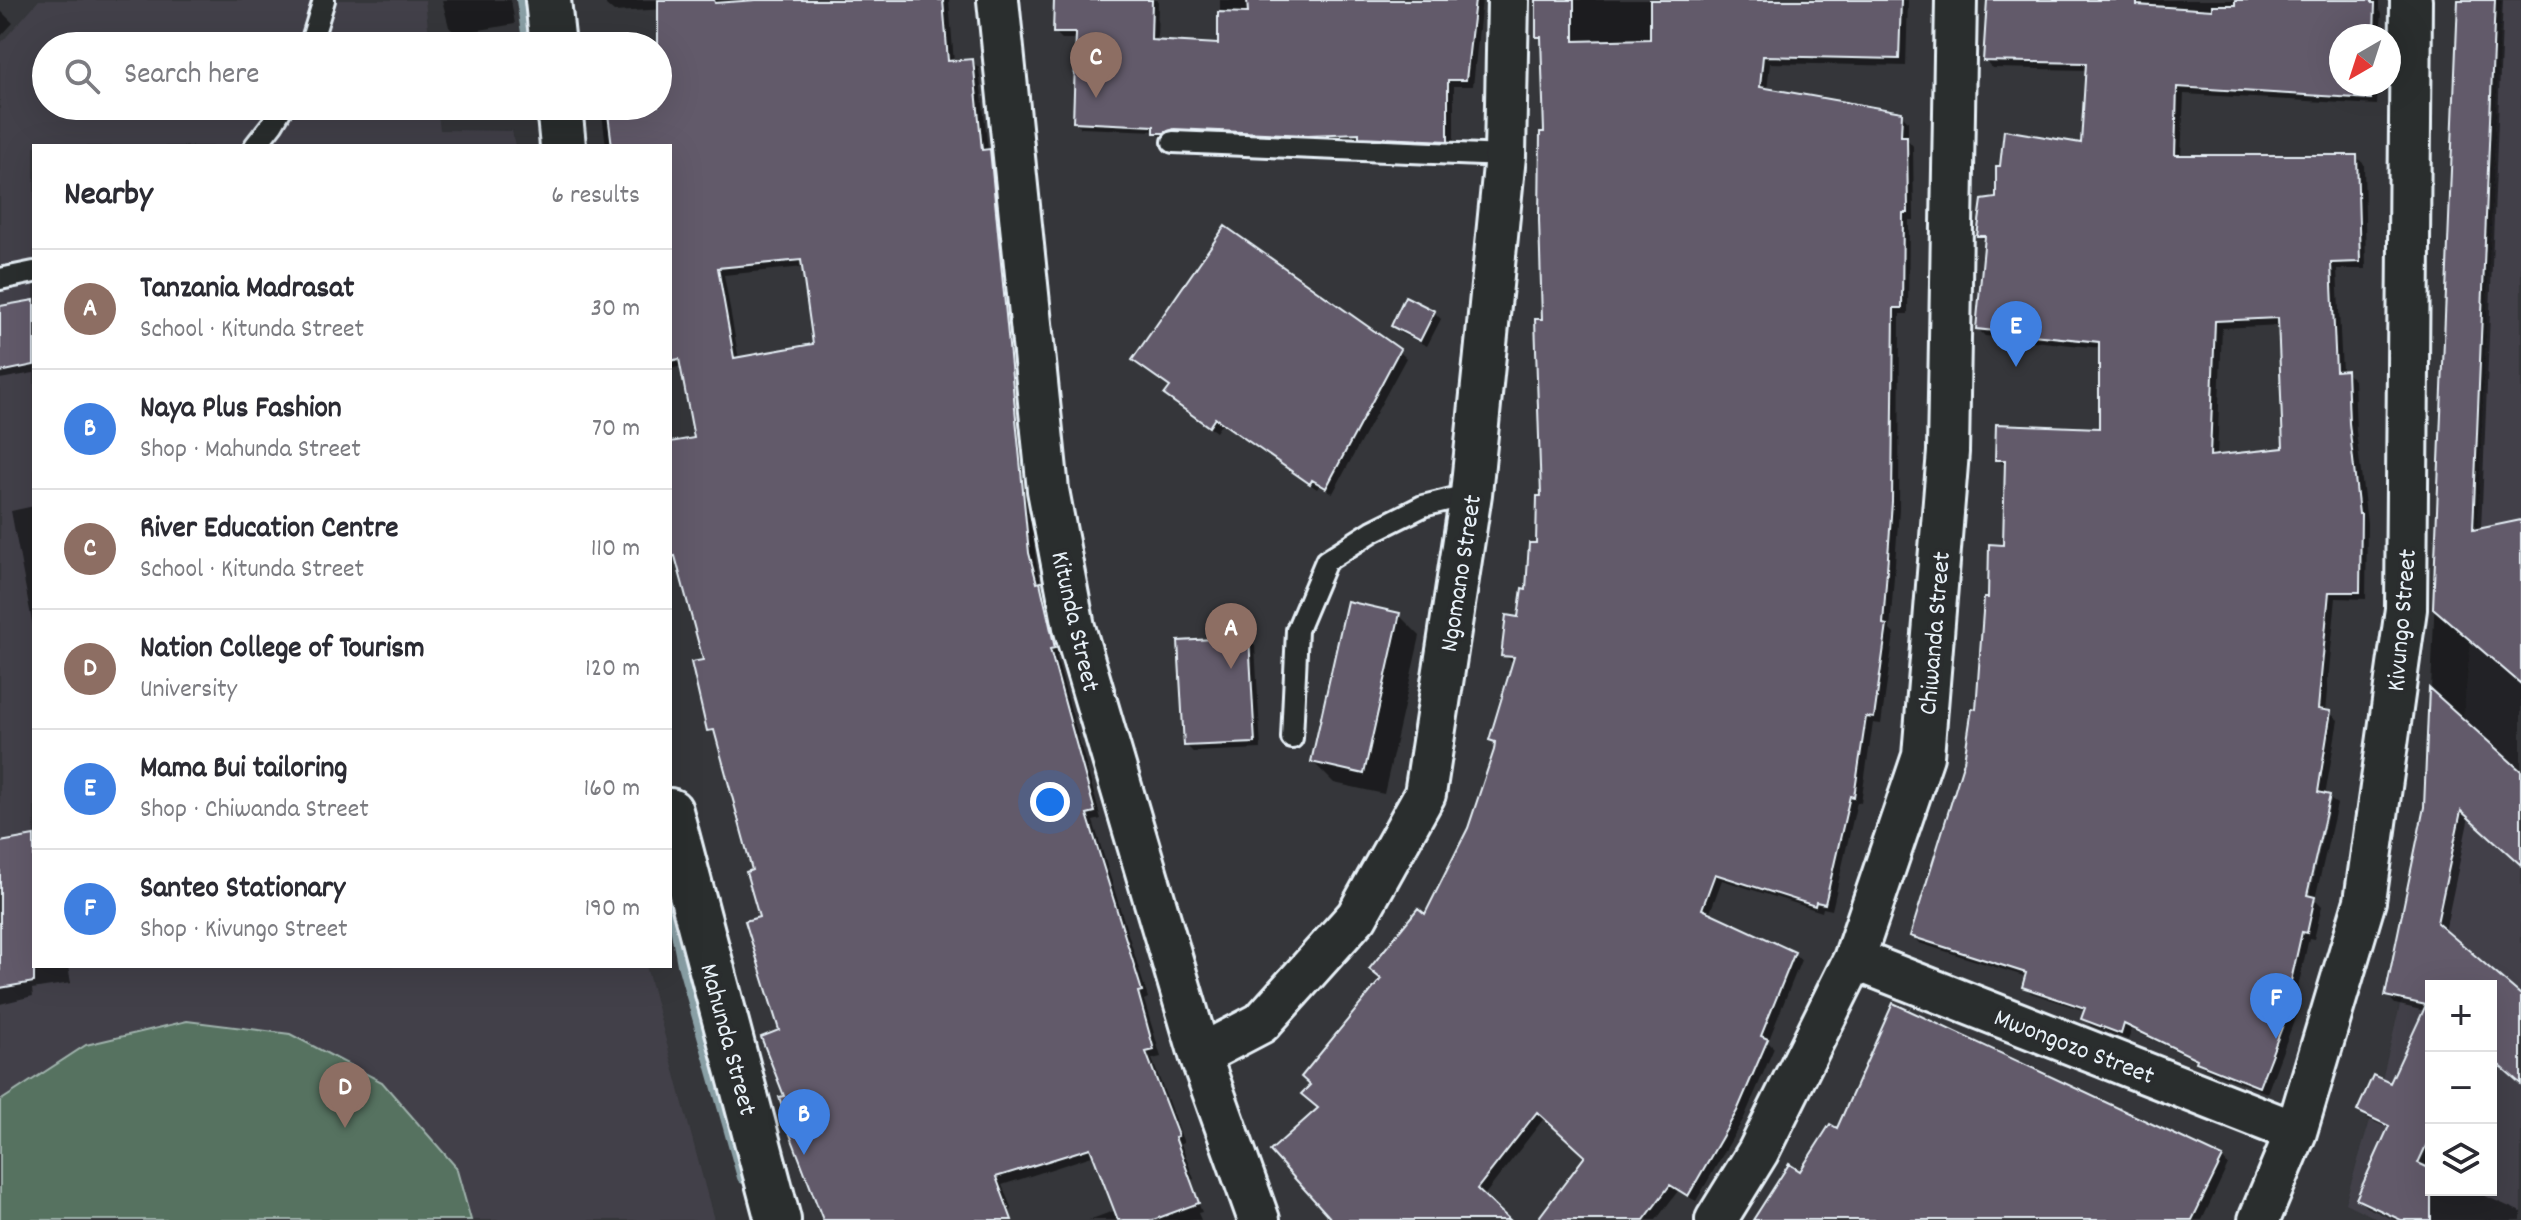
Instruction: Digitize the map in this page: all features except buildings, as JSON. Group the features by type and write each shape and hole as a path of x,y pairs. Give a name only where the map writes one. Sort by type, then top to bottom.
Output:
{"street":[{"path":"548,0 551,32"},
{"name":"Kitunda Street","path":"998,0 1048,490 1071,612 1200,1055 1259,1220"},
{"name":"Ngomano Street","path":"1200,1055 1261,1023 1357,916 1425,794 1471,494 1505,156 1508,0"},
{"name":"Chiwanda Street","path":"1716,1220 1758,1152 1854,959 1923,756 1948,452 1956,0"},
{"name":"Kivungo Street","path":"2263,1219 2296,1132 2365,901 2406,609 2411,0"},
{"path":"560,120 563,144"},
{"name":"Mahunda Street","path":"672,819 778,1220"},
{"name":"Mwongozo Street","path":"1854,959 2296,1132"}],"lane":[{"path":"314,32 324,0"},
{"path":"257,144 275,120"},
{"path":"1173,142 1505,156"},
{"path":"0,279 32,272"},
{"path":"1292,738 1297,630 1326,561 1373,531 1423,506 1471,494"}],"shaded area":[{"path":"39,0 425,0 428,32 32,32 32,120 439,120 440,130 512,131 515,144 32,144 32,968 647,968 714,1220 0,1220 0,44"},
{"path":"2501,0 2521,0 2521,1220 2380,1220 2345,1203 2380,1088 2457,772 2473,622"}],"green space":[{"path":"187,1021 290,1034 382,1082 456,1167 471,1220 0,1220 0,1101 86,1045"}],"waterway":[{"path":"523,0 528,32"},
{"path":"672,900 684,964 744,1177"}],"place":[{"name":"River Education Centre","path":"1096,98"},
{"name":"Mama Bui tailoring","path":"2016,367"},
{"name":"Tanzania Madrasat","path":"1231,669"},
{"name":"Santeo Stationary","path":"2276,1039"},
{"name":"Nation College of Tourism","path":"345,1128"},
{"name":"Naya Plus Fashion","path":"804,1155"}]}
